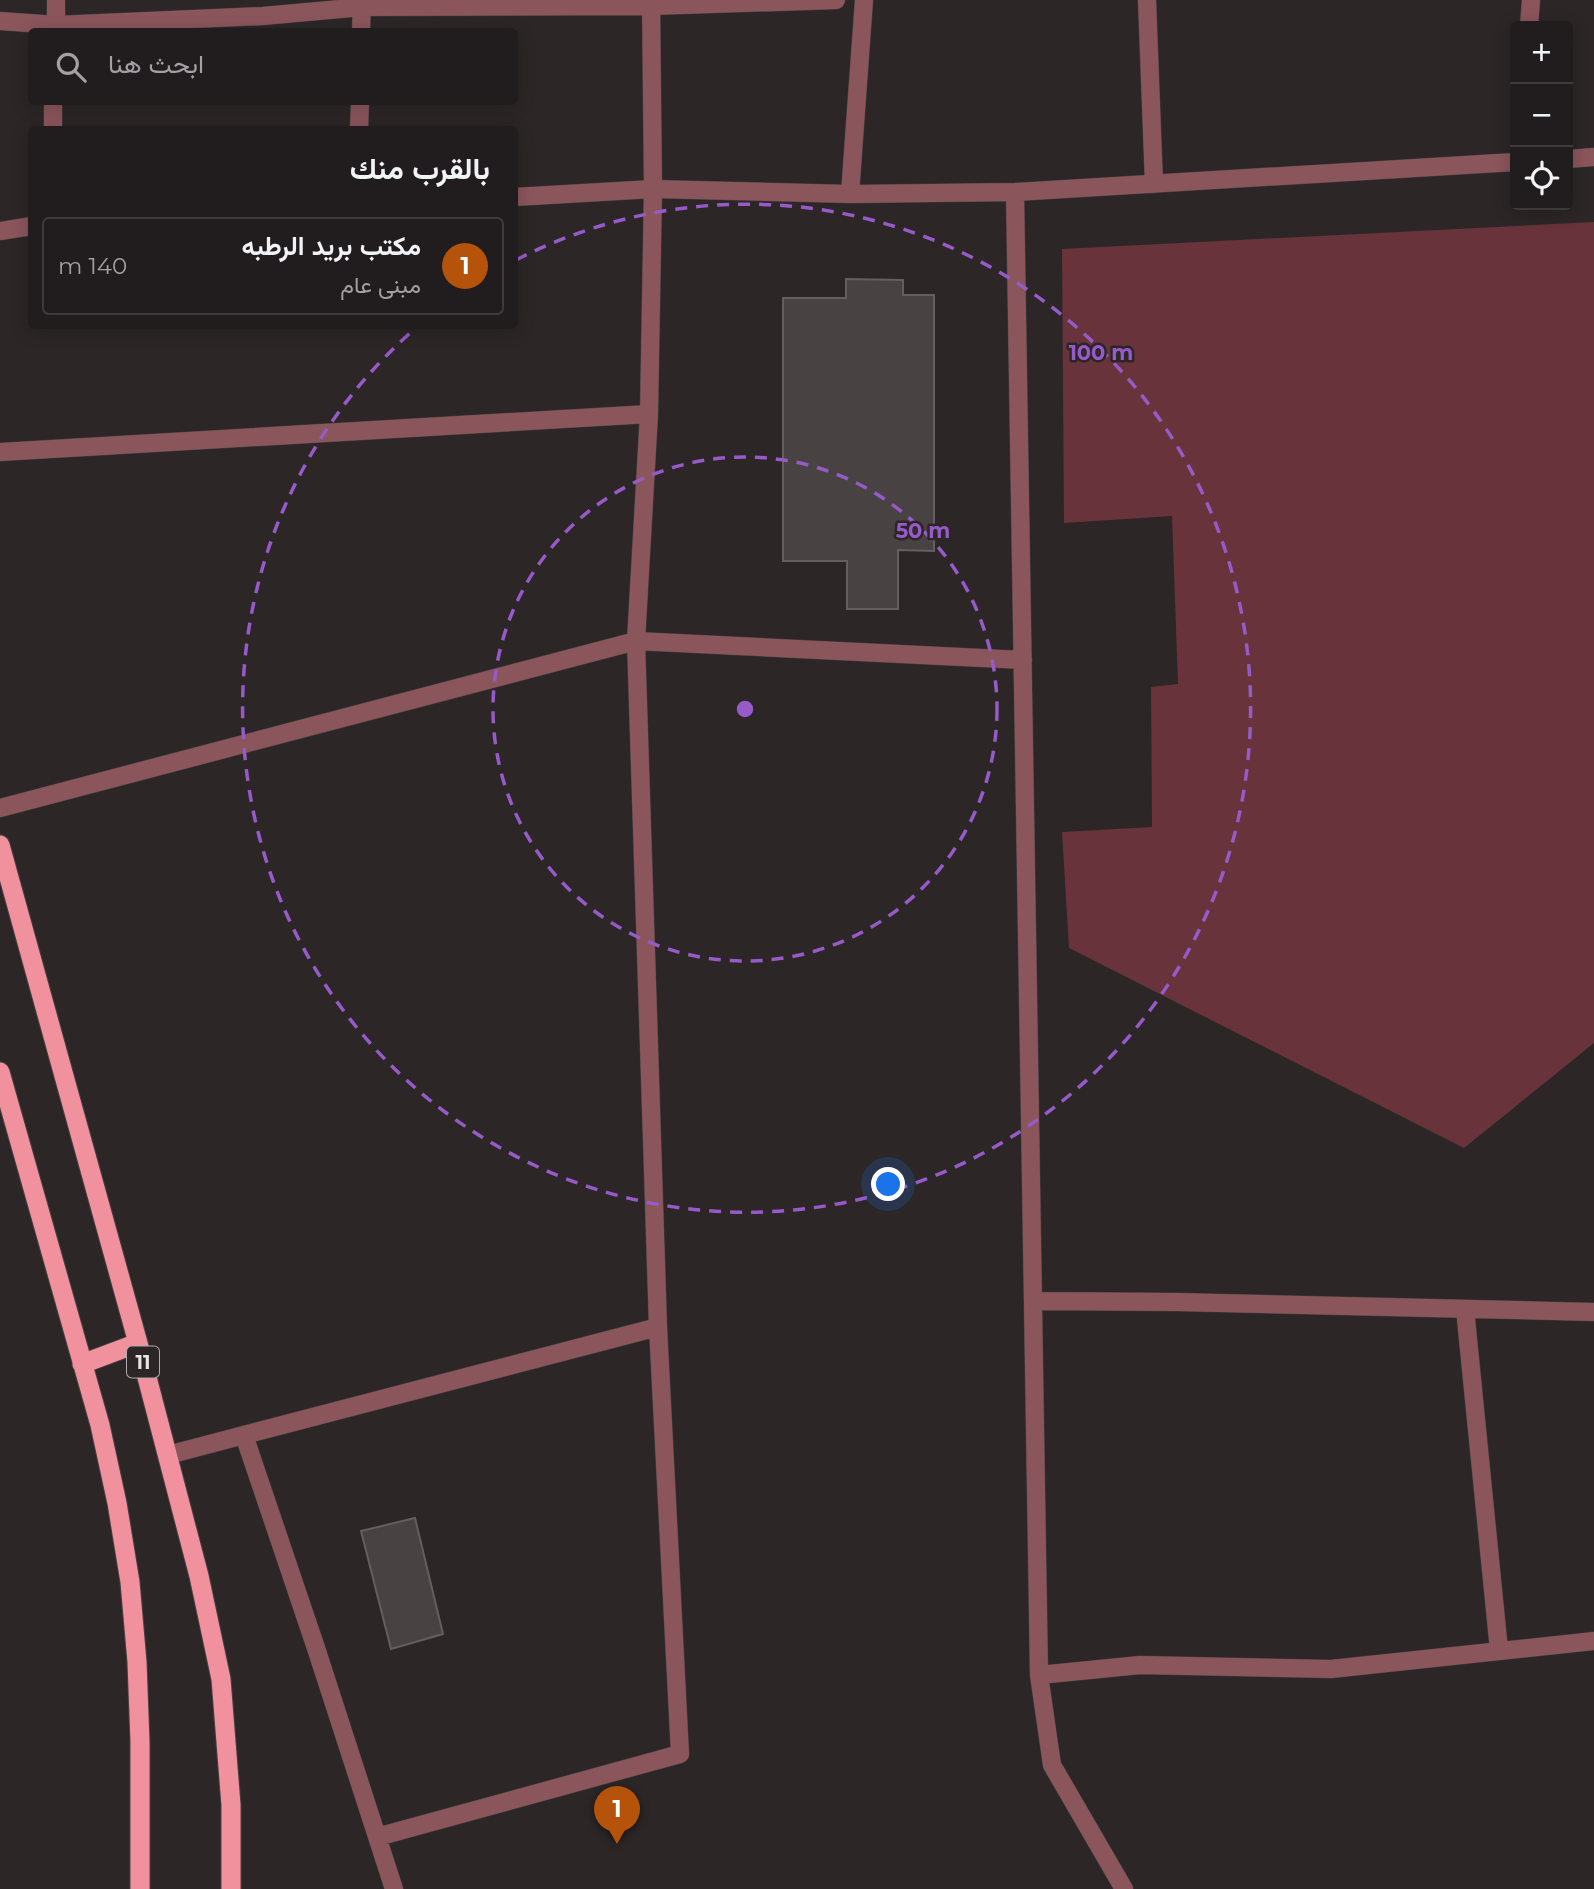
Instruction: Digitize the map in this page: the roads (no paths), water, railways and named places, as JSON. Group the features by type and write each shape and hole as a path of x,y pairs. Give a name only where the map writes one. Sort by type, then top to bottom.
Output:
{"highway":[{"name":"11","path":"0,845 200,1576 221,1679 231,1805 231,1889"},
{"path":"0,1072 100,1425 130,1582 140,1742 140,1889"},
{"path":"82,1364 138,1343"}],"street":[{"path":"56,0 56,28"},
{"path":"0,21 56,28 263,16 362,4 836,0"},
{"path":"850,194 864,0"},
{"path":"1147,0 1154,184"},
{"path":"1529,21 1531,0"},
{"path":"377,1837 680,1754 658,1327 636,641 649,414 653,189 651,3"},
{"path":"361,28 362,4"},
{"path":"52,126 53,105"},
{"path":"359,105 359,126"},
{"path":"1573,159 1594,157"},
{"path":"518,197 653,189 850,194 1016,192 1510,162"},
{"path":"1016,192 1039,1675 1052,1765 1124,1889"},
{"path":"0,230 28,226"},
{"path":"0,452 649,414"},
{"path":"0,808 636,641 1023,660"},
{"path":"1033,1301 1594,1312"},
{"path":"1465,1309 1499,1650"},
{"path":"168,1455 658,1327"},
{"path":"244,1435 394,1889"},
{"path":"1039,1675 1140,1665 1331,1669 1594,1641"}],"place":[{"name":"مكتب بريد الرطبه","path":"617,1844"}]}
